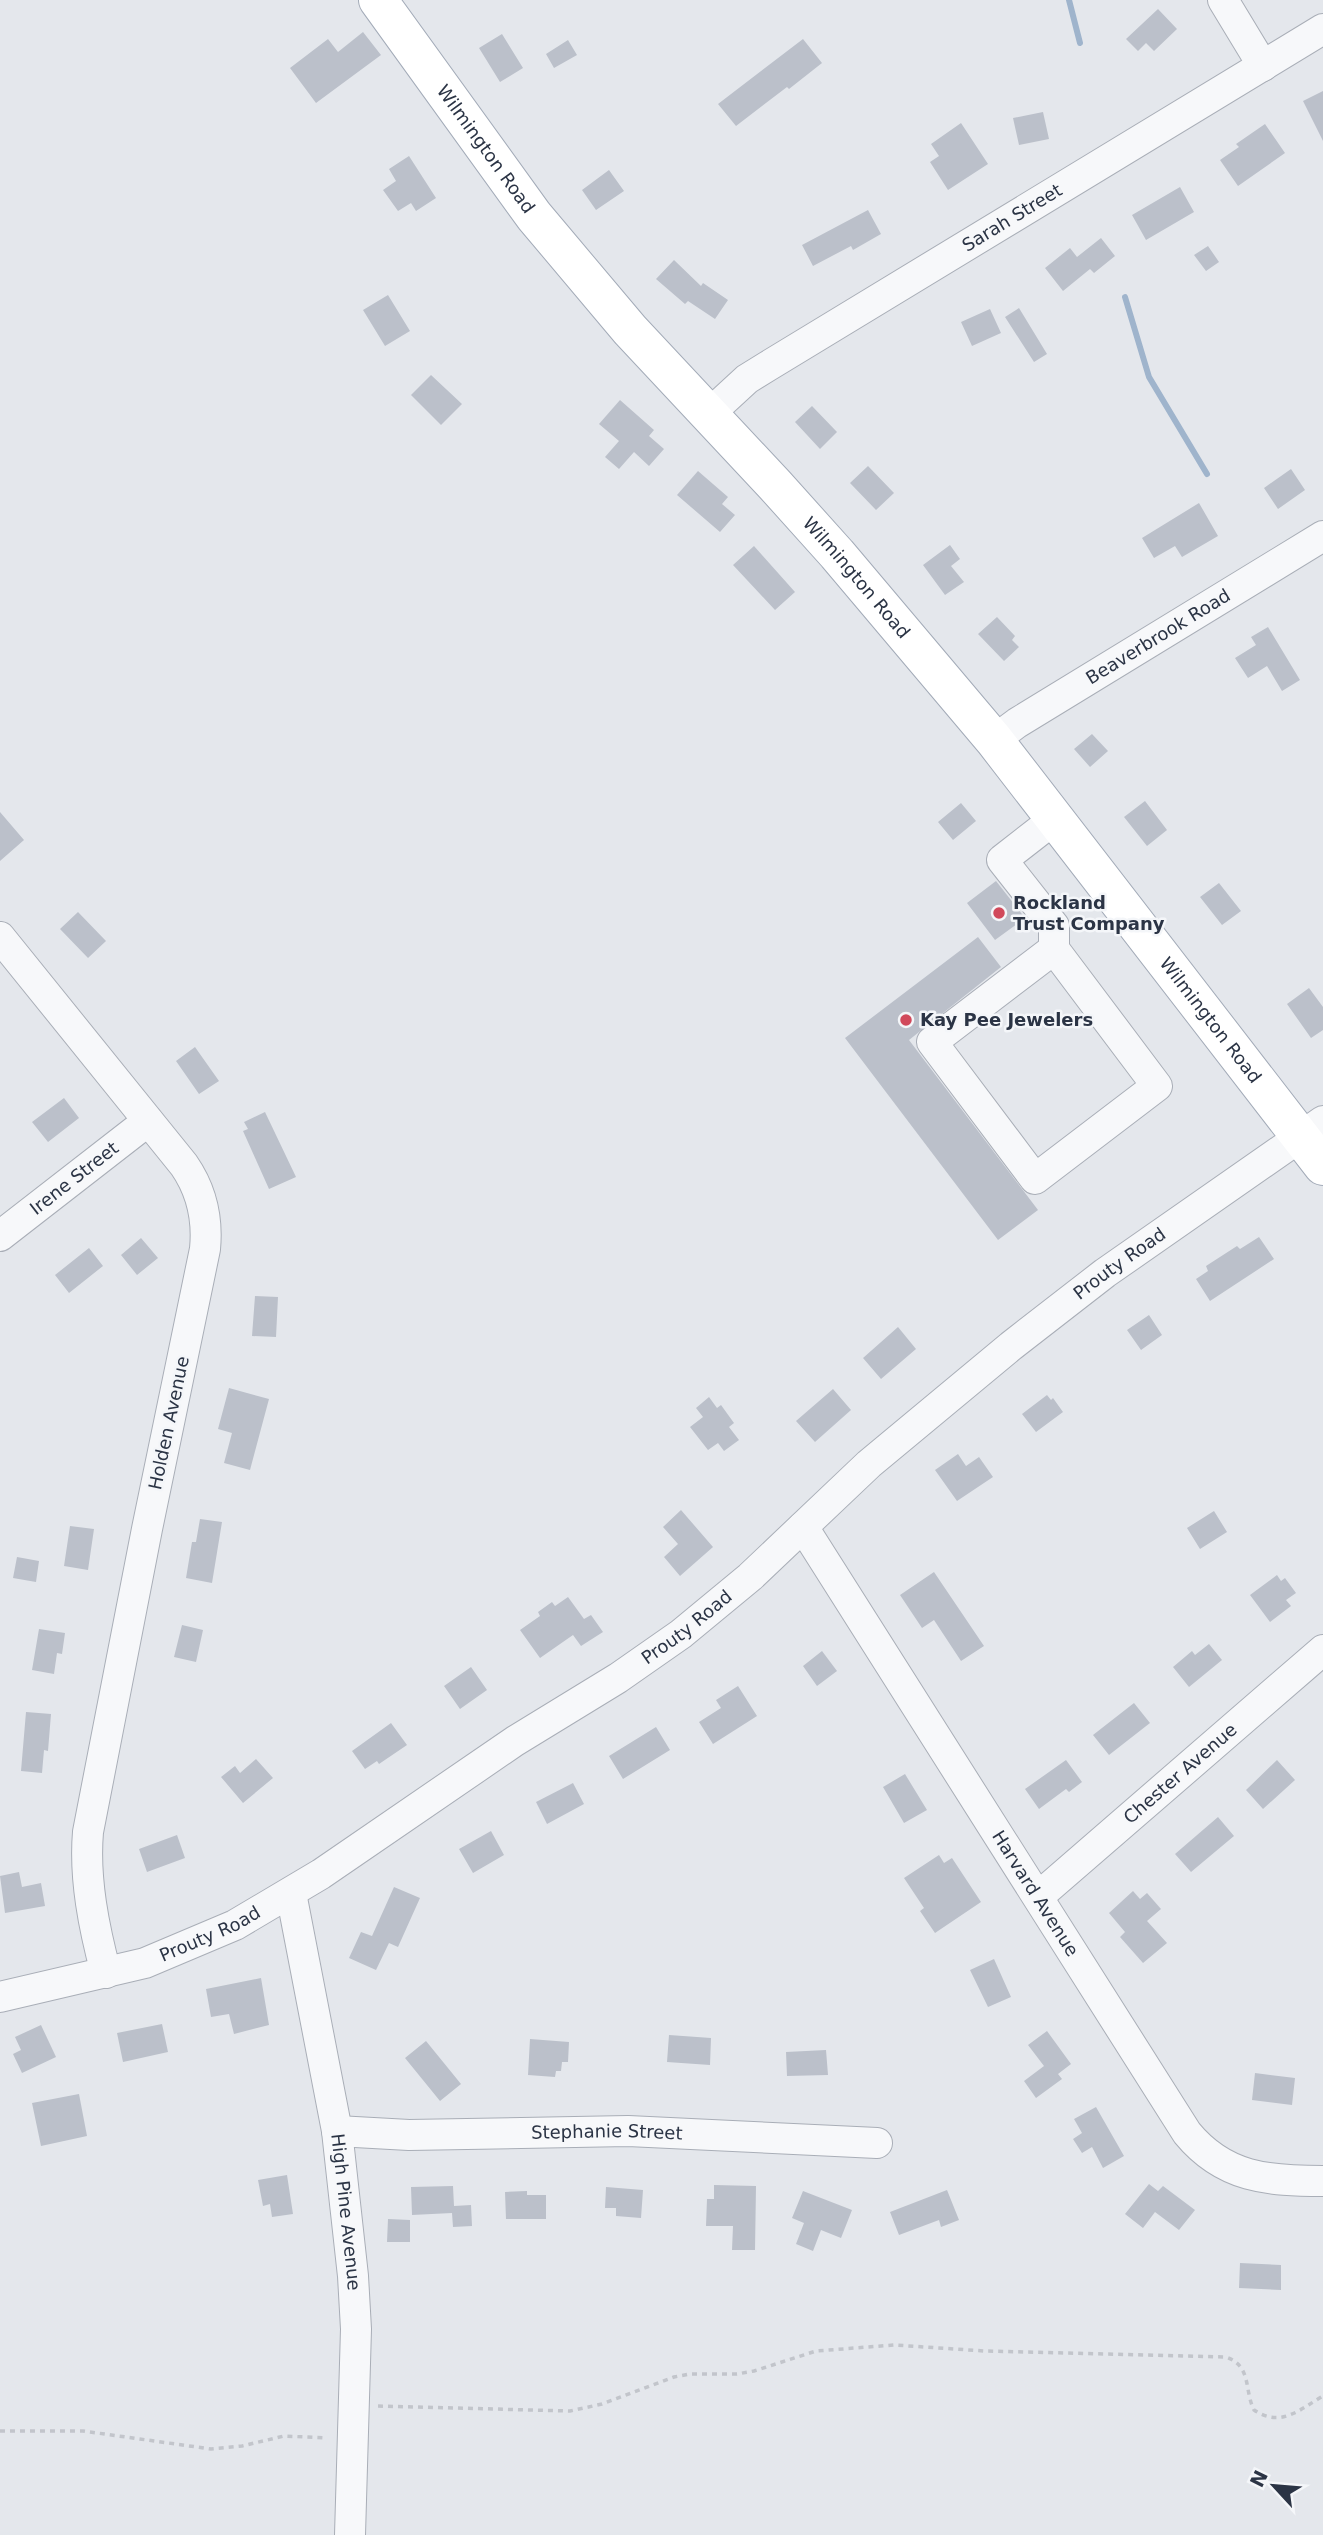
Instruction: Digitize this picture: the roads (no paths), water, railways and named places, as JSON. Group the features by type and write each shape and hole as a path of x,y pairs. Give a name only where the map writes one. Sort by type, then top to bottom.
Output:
{"main road":[{"name":"Wilmington Road","path":"378,0 534,216 630,330 837,554 994,740 1316,1142"}],"street":[{"path":"1223,0 1263,66"},
{"name":"Sarah Street","path":"709,414 747,379 1323,29"},
{"name":"Beaverbrook Road","path":"994,740 1017,723 1323,536"},
{"path":"1054,949 932,1042 1035,1179 1157,1086 1054,949 1054,926 1002,860 1056,818"},
{"name":"Holden Avenue","path":"0,937 196,1184 206,1216 206,1238 88,1832 88,1881 97,1939 106,1973"},
{"name":"Irene Street","path":"0,1236 148,1121"},
{"name":"Prouty Road","path":"0,1997 145,1963 235,1925 291,1893 515,1741 655,1653 750,1577 869,1464 1048,1317 1166,1230 1316,1142"},
{"name":"Harvard Avenue","path":"803,1527 1176,2116 1203,2151 1237,2172 1285,2180 1323,2181"},
{"name":"Chester Avenue","path":"1039,1896 1323,1650"},
{"name":"High Pine Avenue","path":"291,1893 337,2132 353,2276 356,2329 350,2535"},
{"name":"Stephanie Street","path":"337,2132 408,2135 628,2131 877,2143"}],"waterway":[{"path":"1069,0 1080,43"},
{"path":"1125,297 1149,377 1207,474"}],"place":[{"name":"Rockland Trust Company","path":"999,913"},
{"name":"Kay Pee Jewelers","path":"906,1020"}]}
